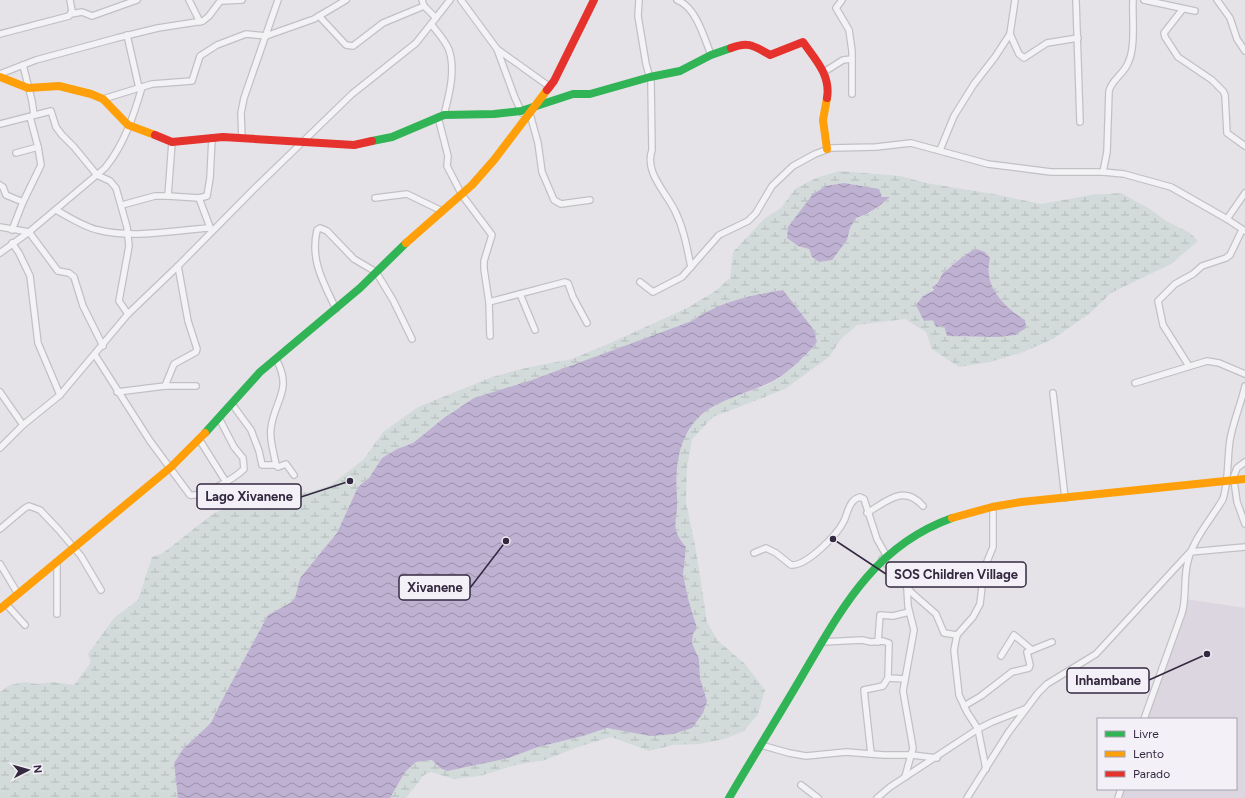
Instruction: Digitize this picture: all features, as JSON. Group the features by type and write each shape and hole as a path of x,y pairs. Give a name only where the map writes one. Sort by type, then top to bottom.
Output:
{"street":[{"path":"70,0 71,14"},
{"path":"0,34 71,14 82,12 92,16 137,0"},
{"path":"189,0 200,22"},
{"path":"0,75 22,65 127,35 158,28 200,22 209,16 221,0 242,0"},
{"path":"242,138 241,113 244,98 278,0"},
{"path":"103,99 141,87 161,83 192,82 200,56 217,46 246,34 266,36 319,16 346,0"},
{"path":"0,448 23,425 60,395 103,346 128,314 178,266 211,230 352,94 416,43 450,0"},
{"path":"461,0 497,50 521,111 528,117 538,143 542,172 554,200 561,204 590,200"},
{"path":"25,625 3,607 170,467 219,418 260,372 302,335 336,309 442,211 462,195 494,160 550,87 594,0"},
{"path":"639,0 638,16 646,64 650,77 652,150 649,158 656,180 675,210 685,236 691,267"},
{"path":"677,0 684,2 690,10 711,55"},
{"path":"842,0 836,8 849,30 852,59 852,94"},
{"path":"940,150 954,116 974,84 995,57 1010,34 1016,0"},
{"path":"1076,0 1080,122"},
{"path":"1103,172 1107,152 1109,91 1111,83 1128,64 1132,42 1133,0"},
{"path":"1146,0 1182,10 1196,11"},
{"path":"1217,0 1230,18 1237,39 1245,51"},
{"path":"319,16 346,45 353,46 384,23 423,3 436,18"},
{"path":"1182,10 1164,33 1165,37 1180,59 1204,73 1223,91 1225,96 1227,133 1245,146"},
{"path":"431,24 446,45 452,63 452,76 441,116 448,156 447,166 462,195 492,235 484,261 489,302 490,336"},
{"path":"1010,34 1019,54 1024,58 1048,43 1078,38"},
{"path":"0,253 56,210 97,175 114,157 128,125 141,87 127,35"},
{"path":"0,75 28,88 59,86 78,90 103,99 128,125 172,142 212,138 242,138 354,145 368,143 409,131 441,116 494,114 521,111 573,94 590,94 688,68 711,55 741,44 750,44 770,55 803,42 824,72 828,91 823,120 827,149"},
{"path":"497,50 550,87"},
{"path":"824,72 843,60 852,59"},
{"path":"12,230 22,202 41,165 32,116 32,101 22,65"},
{"path":"0,124 51,111 59,132 97,175 110,182 116,188 122,205 129,246 119,301 128,314"},
{"path":"122,205 155,196 204,198 208,192 212,138"},
{"path":"168,196 172,142"},
{"path":"640,282 654,292 678,279 691,267 719,235 748,221 756,213 772,186 789,169 827,149 912,144 940,150 988,164 1051,172 1103,172 1124,174 1171,187 1228,219 1244,230 1230,255 1226,258 1202,266 1193,274 1175,284 1158,301 1163,325 1189,366"},
{"path":"16,153 38,147"},
{"path":"0,185 3,187 6,195 22,202"},
{"path":"1228,219 1245,193"},
{"path":"375,198 406,194 442,211"},
{"path":"199,198 211,230"},
{"path":"56,210 97,230 128,234 211,230"},
{"path":"0,228 29,232 58,271 69,273 74,277 83,306 103,346"},
{"path":"336,309 315,260 317,230 323,228 354,259 376,272 393,300 412,339"},
{"path":"12,243 19,253 30,276 38,343 60,395"},
{"path":"165,386 174,364 196,352 197,349 188,321 178,266"},
{"path":"489,302 565,282 568,283 575,303 587,323"},
{"path":"520,294 535,330"},
{"path":"95,355 117,392 190,495 197,495 226,482 242,472 245,465 243,458 234,447 219,418"},
{"path":"276,359 281,369 284,384 270,429 276,464"},
{"path":"1135,383 1189,366 1213,361 1245,374"},
{"path":"117,392 165,386 196,386"},
{"path":"1245,386 1230,439 1227,463 1231,481 1245,524"},
{"path":"0,392 23,425"},
{"path":"1053,393 1065,498"},
{"path":"232,404 251,430 259,451 262,466 276,464 278,467 286,464 294,475"},
{"path":"199,439 226,482"},
{"path":"967,798 1001,743 1032,699 1047,684 1096,654 1190,552 1223,499 1237,468 1245,462"},
{"path":"729,798 822,642 860,584 884,557 905,541 946,519 993,507 1065,498 1245,480"},
{"path":"867,513 896,496 906,494 915,498 923,506"},
{"path":"754,553 766,548 791,564 807,561 840,527 853,501 860,497 864,499 867,513 884,557 907,588 918,600 936,614 944,633 957,635"},
{"path":"0,529 25,508 35,507 44,514 74,548 101,590"},
{"path":"986,769 978,729 959,695 954,661 954,650 957,635 973,617 980,604 984,569 993,547 993,507"},
{"path":"1190,552 1245,547"},
{"path":"1144,718 1182,612 1185,600 1186,574 1190,552"},
{"path":"57,562 57,614"},
{"path":"0,564 18,594"},
{"path":"905,777 912,755 912,737 903,697 914,630 909,612 907,588"},
{"path":"878,642 880,615 893,616 909,612"},
{"path":"1001,656 1014,635 1032,650"},
{"path":"822,642 862,640 878,642 883,641 889,644 888,678 883,686 864,690 871,754"},
{"path":"964,706 981,696 1012,672 1029,668 1030,665 1026,654 1052,642"},
{"path":"888,678 905,680"},
{"path":"877,798 890,786 937,758 978,729 1025,709"},
{"path":"761,745 806,756 818,756 839,752 912,755 937,758"},
{"path":"801,785 818,798"}],"shaded area":[{"path":"1186,599 1245,608 1245,798 1121,798 1124,790 1237,790 1237,718 1147,718"}],"green space":[{"path":"840,171 900,176 926,183 993,194 1041,204 1091,195 1121,193 1150,209 1166,221 1190,233 1198,241 1171,264 1111,293 1089,314 1053,339 1021,353 990,362 959,367 932,349 926,332 905,319 857,325 841,339 829,357 785,389 713,417 692,439 687,468 686,502 696,550 707,622 718,641 745,664 765,690 758,714 744,731 724,739 699,744 673,745 649,751 611,737 578,747 545,760 516,765 480,776 454,779 431,772 424,775 406,798 390,798 405,772 416,762 432,760 440,768 509,758 538,747 583,736 607,728 626,731 707,701 700,678 699,659 692,643 693,634 697,628 683,575 686,547 677,534 676,528 677,475 680,453 687,433 693,423 707,410 724,401 775,381 795,365 817,342 814,330 783,290 759,294 724,304 702,314 692,321 590,360 464,404 413,443 397,449 382,458 369,478 358,487 337,533 300,578 295,598 290,603 268,615 221,702 211,724 183,749 174,763 178,798 0,798 0,692 10,685 25,682 37,684 53,682 74,685 91,662 88,654 114,618 138,600 152,557 163,553 213,514 248,497 310,492 331,485 364,459 383,432 418,407 492,377 530,367 572,359 687,308 714,292 730,278 733,252 765,218 781,208 796,188 819,177","holes":["844,183 870,188 875,190 882,197 890,197 874,210 856,218 850,228 847,240 812,257 809,249 798,246 787,238 788,227","976,249 985,252 990,258 990,281 997,295 1013,312 1025,320 994,333 981,336 947,336 944,326 933,320 923,296 930,292 943,273 962,257"]}],"water":[{"path":"844,183 879,189 882,197 890,197 874,209 856,218 850,228 847,240 832,260 819,262 812,257 809,249 798,246 787,238 788,227 813,194 826,186"},
{"path":"976,249 985,252 990,258 990,281 997,295 1013,312 1025,320 1026,328 1015,335 998,337 947,336 944,326 936,327 933,320 924,321 916,305 923,296 934,290 932,287 938,283 943,273 971,251"},
{"path":"783,290 814,330 817,342 795,365 775,380 724,401 707,410 693,423 687,433 680,453 677,475 676,528 677,534 686,547 683,575 697,628 693,634 692,643 699,659 700,678 707,701 703,713 692,728 673,734 651,736 607,728 583,736 538,747 509,758 447,771 440,768 432,760 416,762 405,772 390,798 178,798 174,763 183,749 211,723 268,615 290,603 295,598 300,578 337,533 358,487 369,478 382,458 397,449 413,443 444,418 474,398 532,380 692,321 702,314 724,304 759,294"}],"traffic: fast":[{"path":"372,141 392,137 444,115 494,114 521,111 573,94 590,94 650,77 680,71 711,55 731,48"},
{"path":"205,433 260,372 360,288 406,243"},
{"path":"729,798 831,627 863,582 881,562 901,545 925,530 952,518"}],"traffic: slow":[{"path":"0,77 28,88 59,86 91,94 103,99 128,125 155,135"},
{"path":"406,243 472,185 494,160 547,90"},
{"path":"827,98 823,120 827,149"},
{"path":"0,609 171,467 205,433"},
{"path":"952,518 992,507 1021,502 1245,479"}],"traffic: jam":[{"path":"547,90 554,81 594,0"},
{"path":"731,48 747,45 760,49 770,55 803,42 821,68 827,82 827,98"},
{"path":"155,135 172,142 223,137 354,145 372,141"}],"place":[{"name":"Lago Xivanene","path":"350,481"},
{"name":"SOS Children Village","path":"833,539"},
{"name":"Xivanene","path":"506,541"},
{"name":"Inhambane","path":"1207,654"}]}
